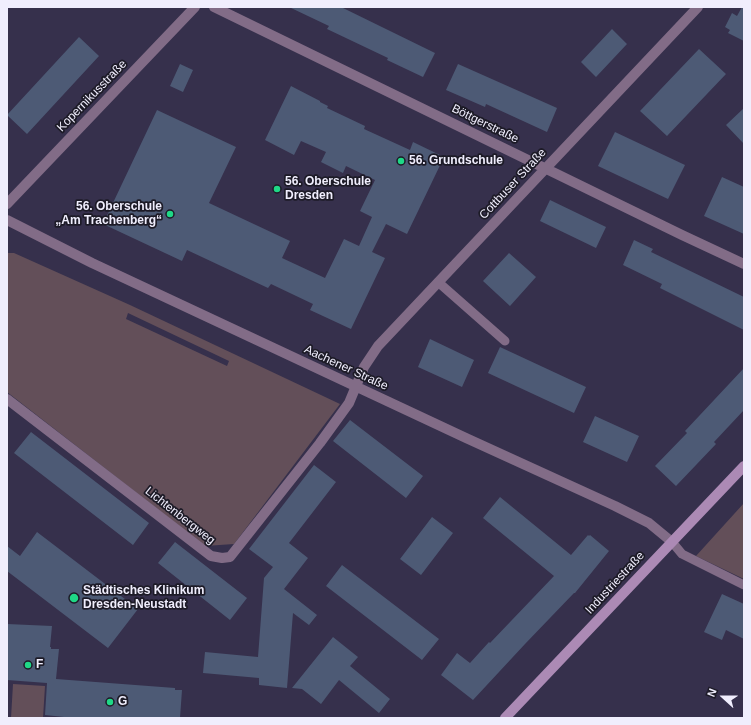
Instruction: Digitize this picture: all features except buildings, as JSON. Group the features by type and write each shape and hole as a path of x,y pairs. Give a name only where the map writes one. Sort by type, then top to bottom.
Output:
{"street":[{"name":"Kopernikusstraße","path":"7,204 195,7"},
{"name":"Böttgerstraße","path":"214,7 744,264"},
{"name":"Cottbuser Straße","path":"356,387 364,367 378,346 698,7"},
{"name":"Aachener Straße","path":"7,220 92,263 356,387 615,506 650,523 672,542"},
{"name":"Lichtenbergweg","path":"7,399 211,556 222,558 230,557 265,514 349,403 356,387"},
{"name":"Industriestraße","path":"505,718 744,466"}],"lane":[{"path":"438,282 505,341"},
{"path":"672,542 682,554 744,585"}],"shaded area":[{"path":"7,253 14,253 130,305 340,404 234,544 205,546 7,392","holes":["128,313 229,361 227,366 126,319"]},
{"path":"744,503 744,579 696,556"},
{"path":"13,684 45,686 43,718 11,718"}],"place":[{"name":"56. Grundschule","path":"401,161"},
{"name":"56. Oberschule Dresden","path":"277,189"},
{"name":"56. Oberschule „Am Trachenberg“","path":"170,214"},
{"name":"Städtisches Klinikum Dresden-Neustadt","path":"74,598"},
{"name":"F","path":"28,665"},
{"name":"G","path":"110,702"}]}
